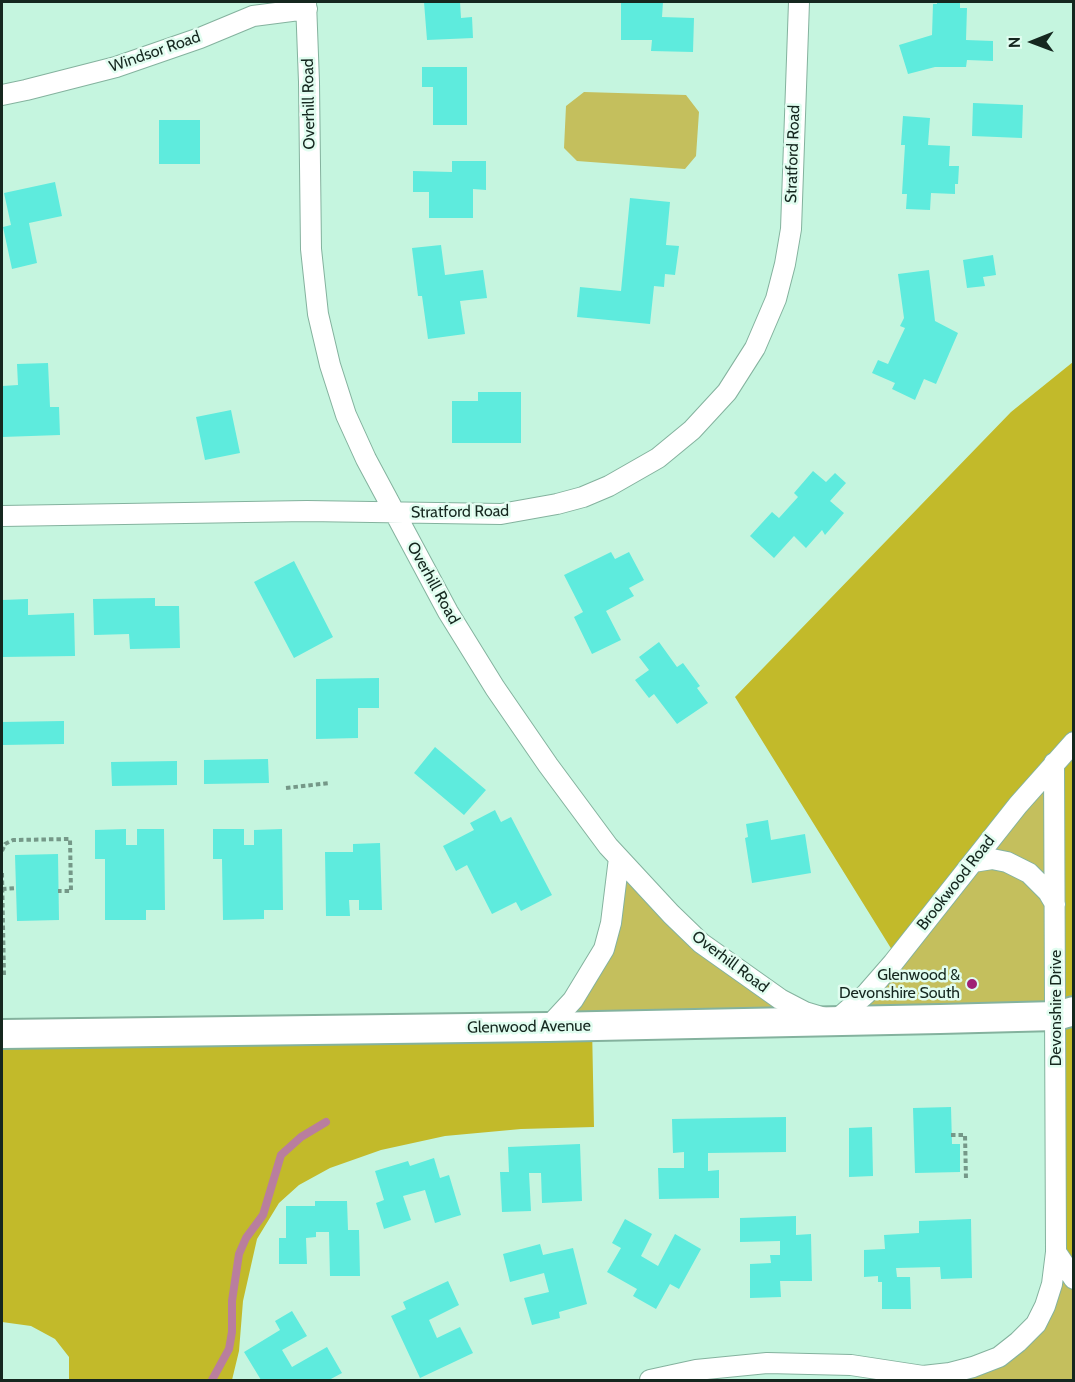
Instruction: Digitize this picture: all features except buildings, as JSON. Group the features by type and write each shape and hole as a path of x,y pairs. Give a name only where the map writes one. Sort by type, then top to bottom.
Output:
{"street":[{"name":"Stratford Road","path":"2,516 308,511 501,513 557,504 583,497 609,486 658,458 692,430 727,392 742,371 766,325 776,299 791,229 799,2"},
{"name":"Overhill Road","path":"307,5 311,249 318,314 330,365 346,415 394,513 448,612 495,688 548,765 619,858 671,914 710,950 780,999 805,1012 835,1021"},
{"name":"Windsor Road","path":"2,95 116,67 200,38 253,16 307,5"},
{"name":"Brookwood Road","path":"835,1021 866,994 893,963 1018,805 1074,742"},
{"name":"Devonshire Drive","path":"650,1380 696,1370 766,1363 851,1365 928,1378 973,1367 999,1357 1036,1324 1046,1306 1052,1284 1056,1252 1068,1017 1055,904 1054,763"},
{"path":"548,1027 573,1000 604,949 611,923 619,858"},
{"path":"973,862 992,859 1007,862 1029,873 1048,892 1055,904"},
{"name":"Glenwood Avenue","path":"2,1034 1068,1017"},
{"path":"1056,1252 1074,1279"}],"path":[{"path":"286,788 329,783"},
{"path":"2,851 5,844 13,840 70,839 72,891 58,891"},
{"path":"2,873 4,977"},
{"path":"2,889 16,888"},
{"path":"951,1135 965,1135 966,1179"}],"shaded area":[{"path":"584,92 686,95 699,112 696,156 685,169 577,161 564,148 566,106"},
{"path":"1073,362 1073,1279 1056,1252 1054,764 897,958 735,697 1011,412"},
{"path":"1054,763 1074,1011 1073,1380 932,1380 973,1367 1045,1306 1055,1016 835,1021"},
{"path":"619,858 701,943 835,1021 548,1027 590,973"},
{"path":"592,1026 594,1127 521,1129 445,1136 381,1150 330,1168 299,1185 279,1203 257,1239 243,1301 239,1351 232,1380 69,1380 69,1357 55,1339 31,1326 2,1322 2,1034"}],"waterway":[{"path":"212,1380 229,1349 232,1332 232,1301 239,1254 246,1238 263,1215 281,1155 301,1137 326,1122"}],"place":[{"name":"Glenwood & Devonshire South","path":"972,984"}]}
